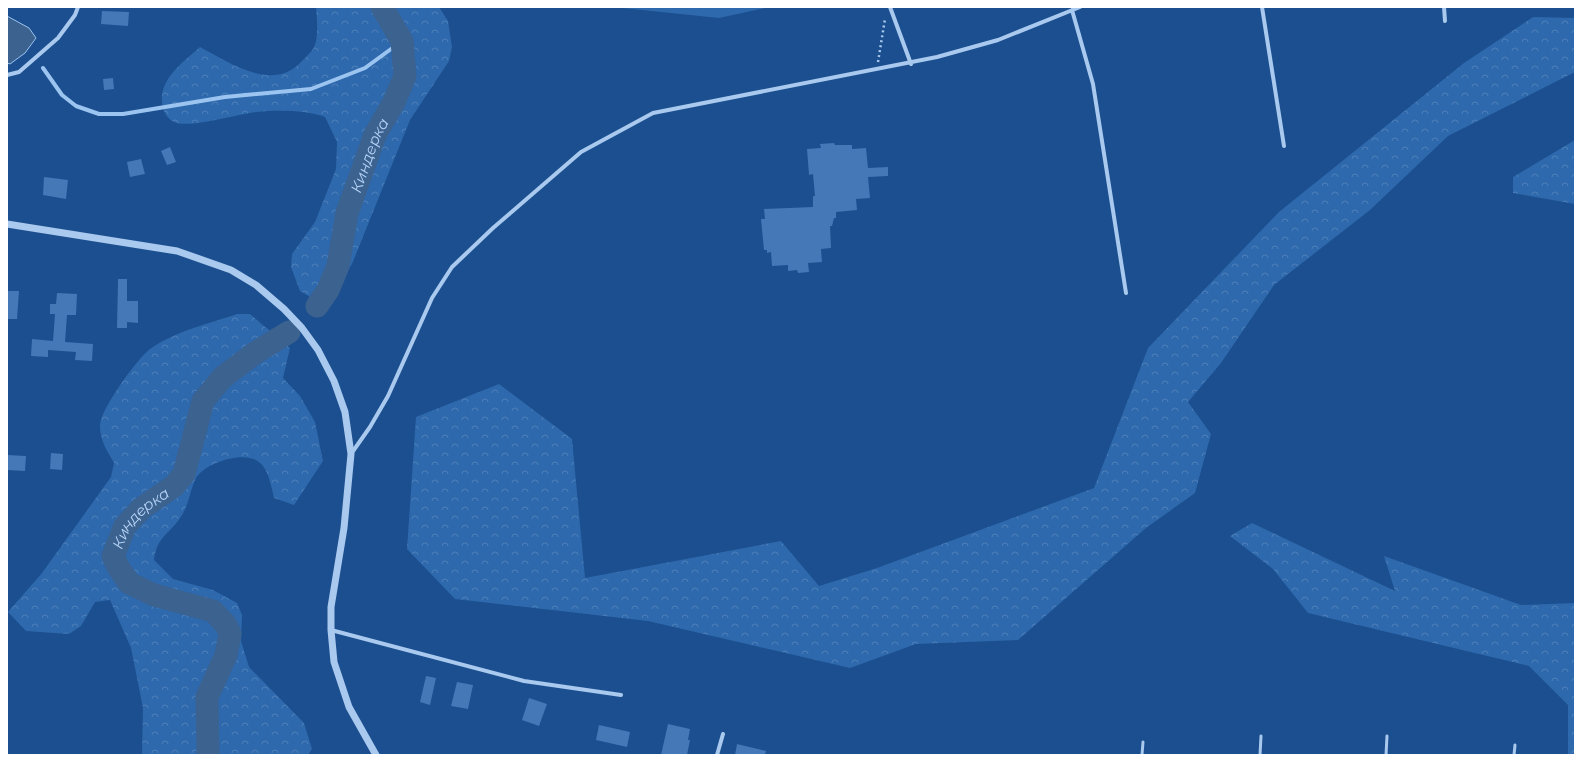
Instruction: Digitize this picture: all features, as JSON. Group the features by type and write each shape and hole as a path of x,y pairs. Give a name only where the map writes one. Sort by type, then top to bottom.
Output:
{"street":[{"path":"7,75 19,72 58,38 75,15 78,7"},
{"path":"890,7 911,64"},
{"path":"351,454 370,427 388,396 432,298 452,267 493,228 581,152 653,113 876,68 911,64 998,40 1080,7"},
{"path":"1262,7 1284,146"},
{"path":"1444,7 1445,21"},
{"path":"1072,10 1093,84 1102,133 1126,293"},
{"path":"7,224 177,251 231,270 256,285 293,318 318,350 334,381 345,412 351,454 344,528 331,607 331,630 334,662 349,707 376,755"},
{"path":"331,630 524,681 621,695"},
{"path":"717,755 723,734"}],"lane":[{"path":"1260,755 1261,736"},
{"path":"1386,755 1387,736"},
{"path":"1142,755 1143,742"},
{"path":"1514,755 1515,745"}],"path":[{"path":"876,68 886,15"}],"green space":[{"path":"316,7 439,7 448,21 452,47 449,61 410,120 352,264 335,284 312,298 300,291 291,267 292,254 315,222 336,169 337,142 325,117 300,112 264,111 190,124 181,124 172,121 167,116 164,110 162,98 163,89 172,73 200,47 238,67 251,72 265,75 278,75 291,70 302,61 315,45 317,29"},
{"path":"613,7 770,7 719,18"},
{"path":"1533,17 1575,18 1575,72 1448,136 1370,210 1274,285 1221,363 1188,402 1211,434 1195,493 1146,528 1018,640 916,644 850,668 648,621 455,599 407,549 416,417 499,384 572,439 585,578 781,541 819,586 877,568 1094,488 1148,348 1279,212 1464,63"},
{"path":"1575,140 1575,204 1513,193 1513,177"},
{"path":"237,314 250,314 290,348 283,378 300,396 315,422 323,461 294,505 274,498 269,478 265,469 259,462 244,457 225,460 208,467 196,478 184,511 178,521 161,540 154,560 173,579 213,590 237,603 242,615 241,641 249,667 304,723 312,749 308,755 142,755 143,708 131,648 110,600 95,602 81,626 69,634 26,631 8,612 42,573 111,477 114,463 103,442 100,432 101,419 112,398 128,374 150,349 159,343 192,328"},
{"path":"1252,523 1395,591 1384,556 1521,605 1575,603 1575,755 1568,755 1568,705 1529,666 1308,613 1273,569 1230,536"}],"shaded area":[{"path":"7,16 29,28 36,38 25,53 10,64 7,63"}],"building":[{"path":"102,11 129,12 128,26 101,24"},
{"path":"113,78 114,89 104,90 103,79"},
{"path":"834,143 835,145 852,145 852,149 866,148 868,168 888,167 888,176 868,177 870,198 856,199 857,210 836,212 836,218 834,218 832,226 830,226 831,248 821,249 822,262 808,263 809,272 798,273 797,270 788,271 788,265 772,266 771,252 767,253 767,250 764,250 761,219 765,219 764,209 813,207 813,196 815,196 813,174 809,175 807,149 821,148 820,144"},
{"path":"170,147 176,162 167,165 161,151"},
{"path":"141,159 145,174 130,177 127,162"},
{"path":"44,177 68,180 66,199 43,195"},
{"path":"118,279 127,279 127,301 138,301 138,323 127,322 127,328 117,328"},
{"path":"7,291 19,291 17,319 7,319"},
{"path":"57,293 77,294 76,315 67,315 65,342 93,344 92,361 75,360 76,352 48,350 48,357 31,356 32,339 53,341 55,314 50,314 50,304 56,304"},
{"path":"51,453 63,454 62,470 50,469"},
{"path":"7,455 26,456 25,471 7,470"},
{"path":"426,676 436,678 430,705 420,702"},
{"path":"457,682 473,685 468,709 451,706"},
{"path":"529,698 547,704 539,726 522,720"},
{"path":"668,724 690,729 688,740 690,740 687,755 661,755"},
{"path":"599,725 630,732 627,747 596,740"},
{"path":"737,744 766,751 765,755 735,755"}],"waterway":[{"name":"Киндерка","path":"317,306 328,290 338,266 347,213 375,135 394,102 405,76 402,41 382,7"},
{"path":"43,68 62,95 76,106 99,114 123,114 225,97 311,89 365,68 402,41"},
{"name":"Киндерка","path":"208,755 207,697 226,655 230,634 226,625 213,611 154,595 129,583 118,567 113,556 125,526 142,508 174,486 184,474 203,401 223,377 255,353 289,332"}]}
